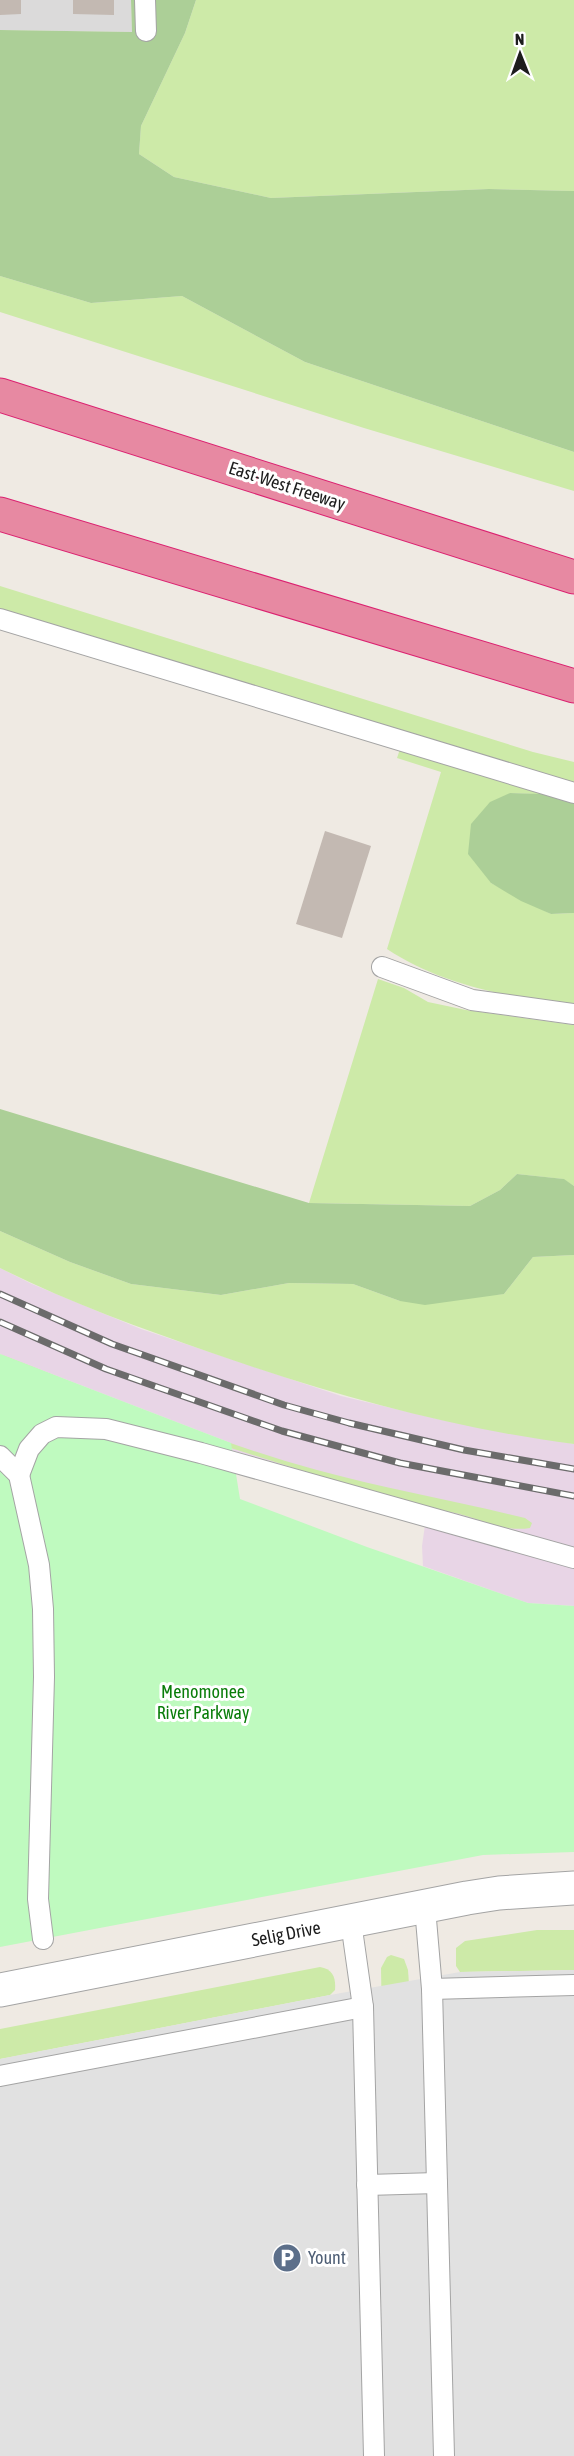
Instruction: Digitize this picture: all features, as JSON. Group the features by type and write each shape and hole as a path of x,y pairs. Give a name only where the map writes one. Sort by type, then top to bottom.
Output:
{"highway":[{"name":"East-West Freeway","path":"0,395 574,577"},
{"path":"0,514 574,686"}],"street":[{"name":"Selig Drive","path":"0,1990 499,1893 574,1888"}],"lane":[{"path":"145,0 146,31"},
{"path":"0,619 574,793"},
{"path":"382,967 472,1000 574,1014"},
{"path":"19,1475 29,1449 42,1434 56,1427 106,1429 574,1558"},
{"path":"0,1456 19,1475 39,1565 43,1609 44,1677 38,1899 43,1939"},
{"path":"425,1908 432,1989 444,2456"},
{"path":"351,1922 363,2007 374,2456"},
{"path":"432,1989 574,1985"},
{"path":"0,2076 363,2007"},
{"path":"367,2185 437,2183"}],"shaded area":[{"path":"0,0 131,0 132,32 0,30"},
{"path":"0,1268 32,1284 141,1329 341,1396 442,1420 574,1444 574,1606 528,1603 423,1566 422,1546 425,1525 235,1471 231,1443 0,1354"},
{"name":"Yount","path":"574,1970 574,2456 0,2456 0,2059 460,1972"}],"green space":[{"path":"131,0 196,0 185,33 141,126 139,154 174,177 271,198 489,189 574,191 574,452 305,362 182,296 91,303 0,276 0,30 132,32"},
{"path":"196,0 574,0 574,191 489,189 271,198 174,177 139,154 141,126 185,33"},
{"path":"0,276 91,303 182,296 305,362 574,452 574,491 364,428 0,312"},
{"path":"0,586 533,752 574,762 574,783 0,611"},
{"path":"401,746 558,795 510,793 491,883 551,914 574,913 574,1004 525,998 453,981 430,972 387,949 441,772 397,758"},
{"path":"510,793 574,795 574,913 551,914 521,901 491,883 468,854 471,824 490,802"},
{"path":"378,979 404,988 428,1002 466,1010 574,1025 574,1186 563,1179 517,1174 500,1190 470,1206 309,1203"},
{"path":"0,1109 309,1203 470,1206 500,1190 517,1174 564,1179 574,1186 574,1255 533,1257 504,1294 425,1305 400,1301 353,1284 289,1283 221,1295 131,1284 70,1262 0,1231"},
{"path":"0,1231 70,1262 131,1284 221,1295 289,1283 353,1284 400,1301 504,1294 533,1257 574,1255 574,1444 482,1429 345,1396 256,1368 131,1324 0,1268"},
{"path":"0,1354 157,1416 277,1458 369,1483 525,1518 532,1523 530,1528 517,1529 454,1513 429,1511 102,1407"},
{"name":"Menomonee River Parkway","path":"0,1354 231,1443 240,1499 367,1547 528,1603 574,1606 574,1852 483,1855 0,1947"},
{"path":"537,1930 574,1930 574,1970 460,1972 456,1966 456,1948 465,1941"},
{"path":"391,1955 404,1959 408,1970 416,2085 383,2085 381,1968 387,1957"},
{"path":"320,1967 331,1972 334,1978 335,1990 330,1995 0,2059 0,2029"}],"building":[{"path":"0,0 21,0 21,14 0,15"},
{"path":"73,0 114,0 114,15 73,14"},
{"path":"325,831 371,846 342,938 296,924"}],"railway":[{"path":"0,1294 112,1344 284,1405 464,1450 574,1469"},
{"path":"0,1322 106,1369 282,1431 400,1463 574,1496"}],"place":[{"name":"Yount","path":"287,2258"}]}
